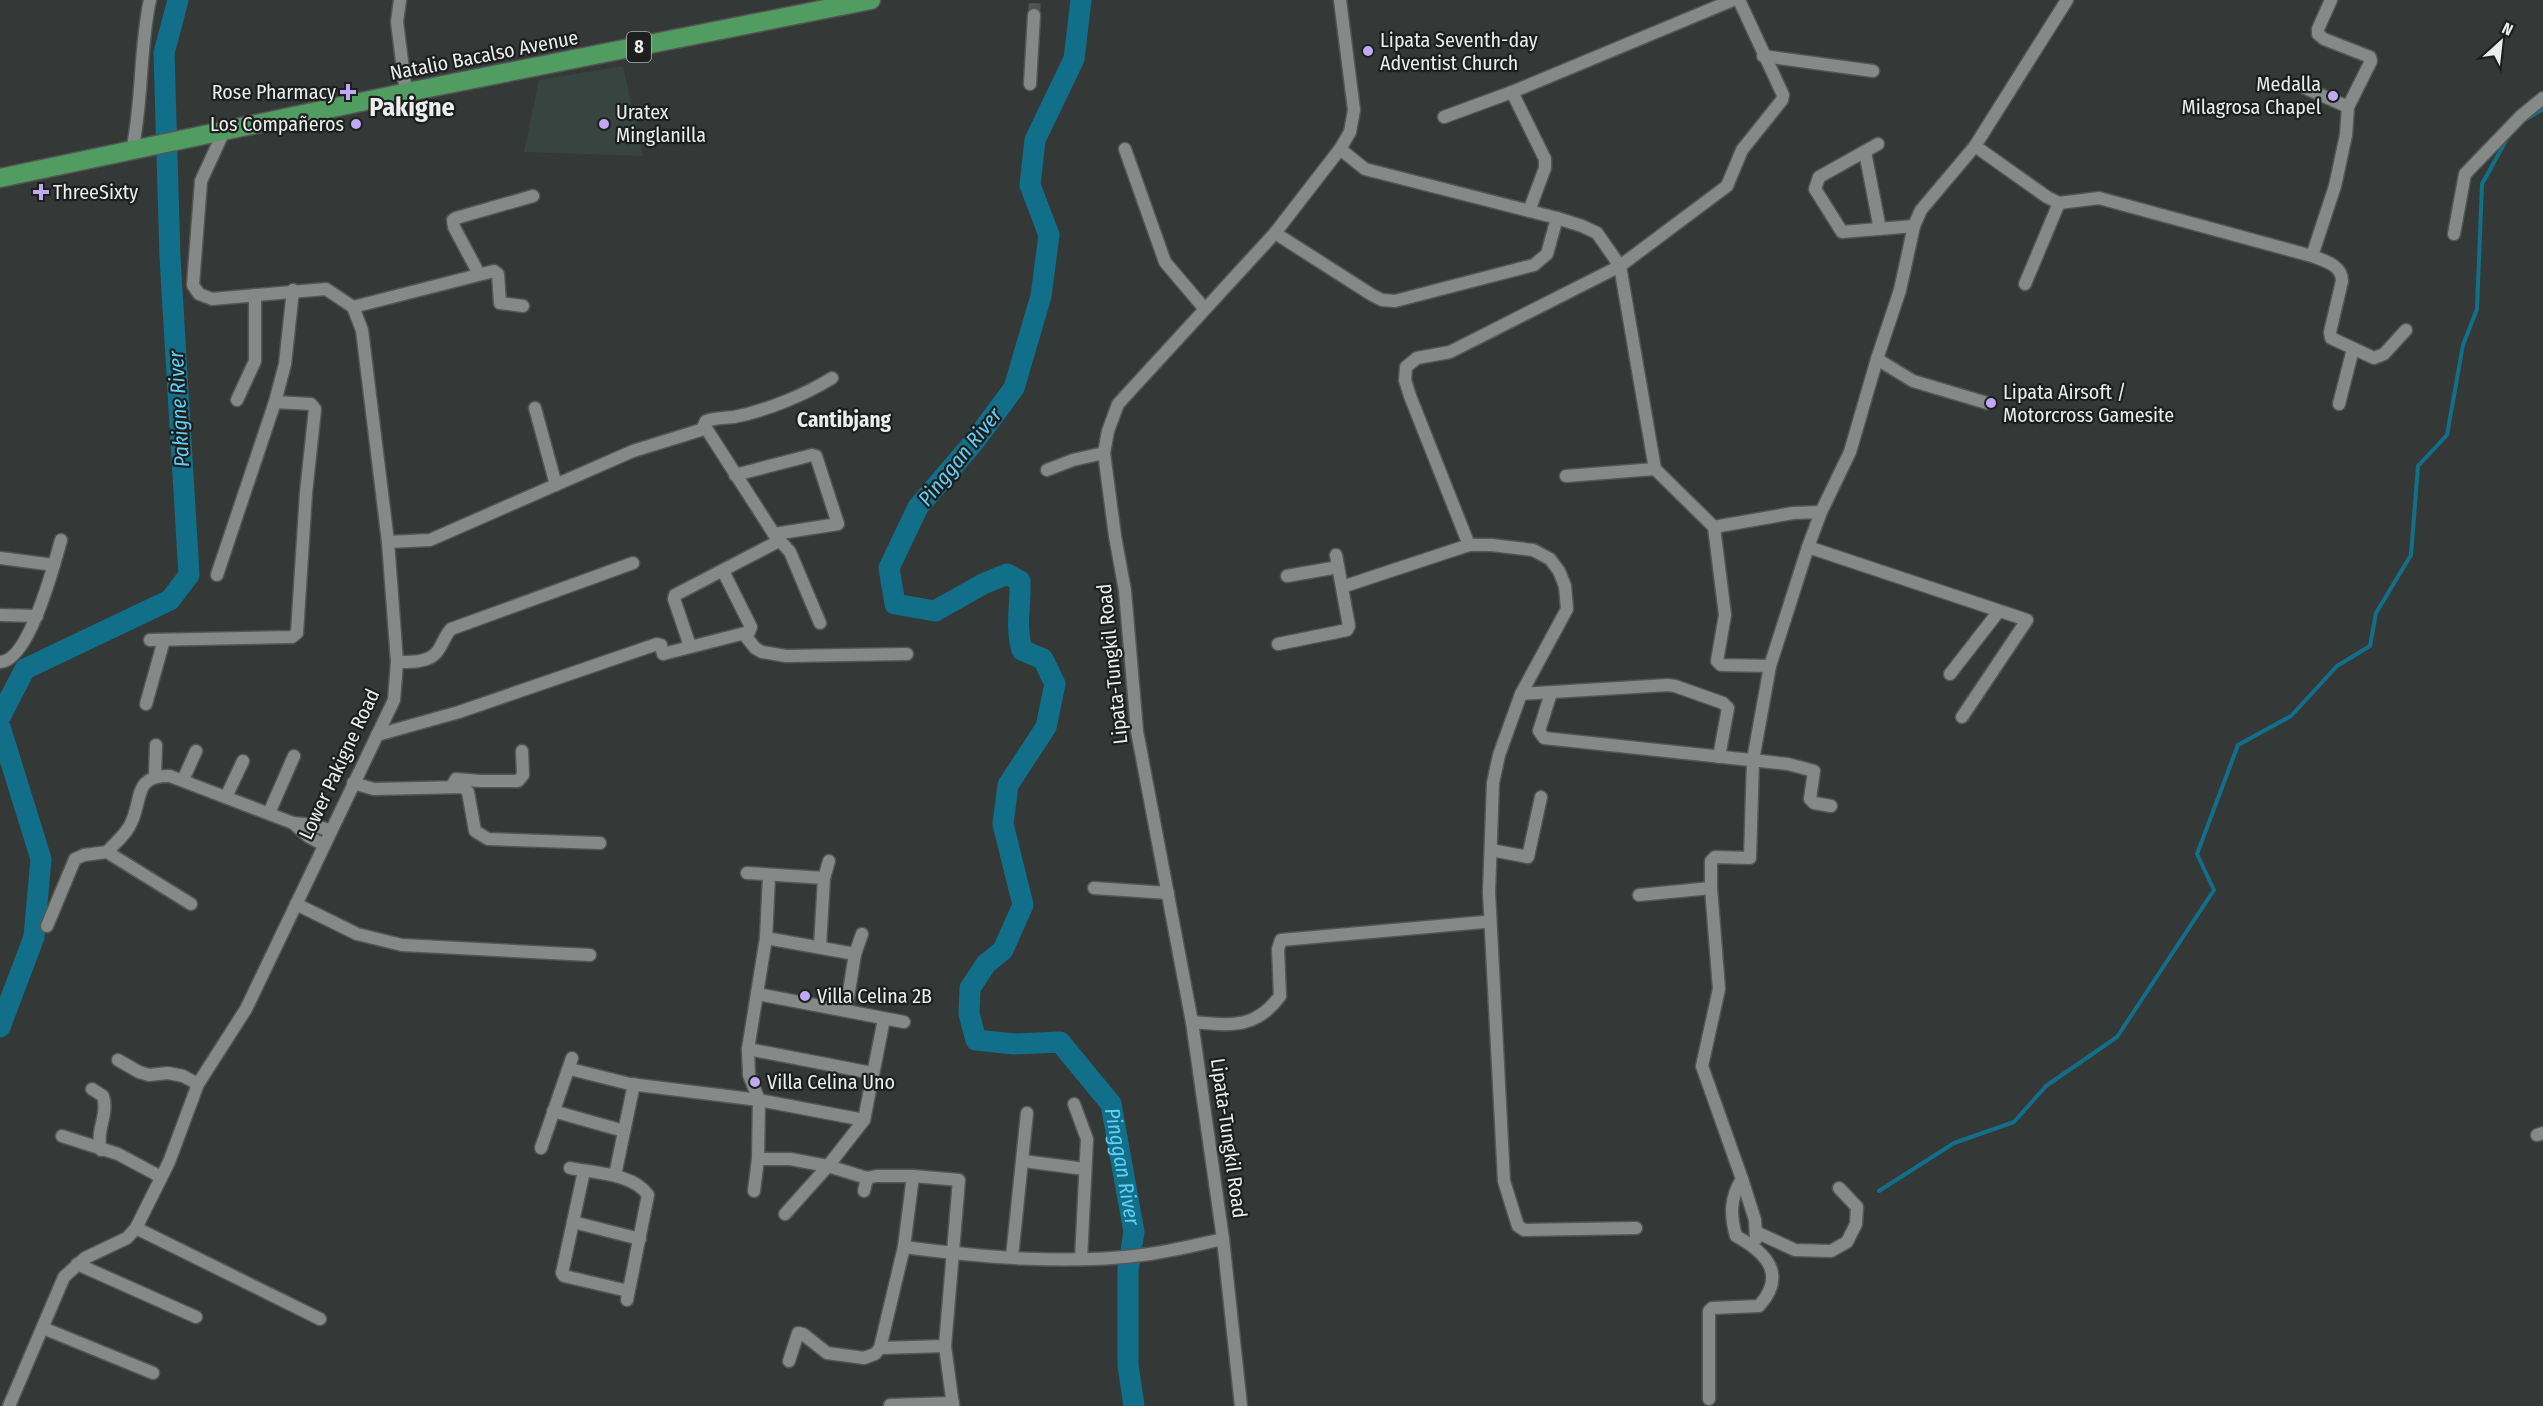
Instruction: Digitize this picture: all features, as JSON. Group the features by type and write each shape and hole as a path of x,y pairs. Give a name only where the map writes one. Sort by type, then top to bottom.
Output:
{"highway":[{"name":"Natalio Bacalso Avenue","path":"0,178 860,1"}],"street":[{"path":"138,150 137,129 145,24 150,0"},
{"path":"400,0 397,22 406,93"},
{"name":"Lipata-Tungkil Road","path":"1241,1406 1223,1239 1192,1022 1137,730 1125,591 1104,453 1108,431 1118,404 1275,233 1350,132 1354,110 1340,0"},
{"path":"1444,117 1512,92 1733,0"},
{"path":"1469,545 1410,396 1405,380 1406,367 1417,358 1450,352 1620,266 1727,186 1742,150 1783,97 1783,92 1763,56 1739,0"},
{"path":"1756,1247 1755,1220 1702,1066 1719,988 1711,888 1713,858 1750,858 1753,760 1770,666 1821,512 1850,452 1876,359 1900,290 1914,226 1921,210 1975,146 2067,0"},
{"path":"2312,256 2335,186 2346,135 2348,107 2369,70 2371,59 2324,39 2318,34 2331,0"},
{"path":"1030,84 1034,15"},
{"path":"1763,56 1873,71"},
{"path":"2303,87 2348,107"},
{"path":"1512,92 1545,159 1545,168 1529,211"},
{"path":"2454,234 2465,174 2521,116 2543,98"},
{"path":"224,131 201,181 193,285 199,294 212,299 293,290 326,289 353,307 478,274 497,272 500,303 523,306"},
{"path":"1878,144 1819,177 1815,189 1840,230 1848,233 1914,226"},
{"path":"1975,146 2059,203 2099,198 2312,256 2338,269 2342,275 2330,332 2333,340 2374,358 2384,354 2406,330"},
{"path":"1340,148 1365,169 1557,218 1597,233 1620,266 1655,469 1714,527 1725,615 1717,661 1721,664 1770,666"},
{"path":"1125,149 1165,262 1204,308"},
{"path":"1865,152 1880,229"},
{"path":"478,274 454,227 453,220 533,196"},
{"path":"2025,284 2059,203"},
{"path":"1275,233 1372,295 1382,300 1395,301 1534,265 1547,254 1557,218"},
{"path":"217,575 275,402 285,364 293,290"},
{"path":"237,400 255,361 255,295"},
{"name":"Lower Pakigne Road","path":"9,1406 62,1280 77,1264 128,1238 136,1228 161,1177 198,1084 246,1009 394,699 397,662 388,543 362,330 353,307"},
{"path":"2339,404 2353,349"},
{"path":"1876,359 1913,381 1987,403"},
{"path":"820,623 790,552 776,537 704,429 706,421 717,417 733,417 770,405 813,390 832,378"},
{"path":"150,640 292,637 297,633 306,493 315,409 311,404 275,402"},
{"path":"535,408 556,485"},
{"path":"388,543 430,540 633,451 704,429"},
{"path":"1047,470 1073,460 1104,453"},
{"path":"690,646 675,597 723,571 776,537 839,522 816,456 812,455 735,475"},
{"path":"1566,476 1655,469"},
{"path":"1714,527 1793,513 1821,512"},
{"path":"0,662 8,660 32,630 61,540"},
{"path":"1342,587 1469,545 1491,544 1533,550 1550,559 1559,571 1565,586 1567,609 1521,694 1499,755 1493,783 1489,912 1504,1181 1518,1226 1528,1230 1636,1228"},
{"path":"1808,547 2027,620 1962,717"},
{"path":"0,558 54,565"},
{"path":"1278,644 1347,630 1349,626 1337,561 1287,576"},
{"path":"397,662 413,662 434,655 451,629 633,563"},
{"path":"377,735 459,712 657,644 661,645 663,654 749,632 751,627 723,571"},
{"path":"1950,674 1999,611"},
{"path":"0,615 37,616"},
{"path":"744,634 755,648 762,652 786,656 907,654"},
{"path":"146,704 164,640"},
{"path":"1521,694 1668,685 1726,705 1729,711 1719,757"},
{"path":"1551,693 1539,731 1544,738 1788,764 1814,771 1810,799 1814,803 1831,806"},
{"path":"155,775 156,745"},
{"path":"183,780 196,751"},
{"path":"452,786 460,777 480,782 518,781 523,775 522,751"},
{"path":"268,813 294,756"},
{"path":"226,797 243,761"},
{"path":"107,852 129,827 143,783 155,775 183,780 293,823 314,825 331,831"},
{"path":"353,783 374,789 452,786 466,789 475,831 488,839 600,843"},
{"path":"1491,850 1528,857 1541,796"},
{"path":"293,823 309,837 324,844"},
{"path":"47,926 75,859 84,855 107,852 191,904"},
{"path":"820,946 824,878 829,861"},
{"path":"747,873 824,878"},
{"path":"753,1191 758,1159 759,1100 750,1075 748,1049 766,938 769,876"},
{"path":"1094,888 1168,893"},
{"path":"1639,895 1711,888"},
{"path":"296,904 357,934 402,945 590,955"},
{"path":"1192,1022 1236,1026 1264,1015 1280,996 1278,949 1281,940 1484,922"},
{"path":"846,1010 855,954 862,934"},
{"path":"766,938 855,954"},
{"path":"757,994 904,1022"},
{"path":"785,1214 828,1166 864,1120 884,1019"},
{"path":"748,1049 872,1073"},
{"path":"118,1060 138,1072 149,1075 168,1073 183,1076 198,1084"},
{"path":"541,1148 571,1063 634,1084 759,1100 864,1120"},
{"path":"615,1175 634,1084"},
{"path":"93,1089 103,1095 107,1108 98,1138 101,1150"},
{"path":"1074,1104 1087,1139 1082,1259"},
{"path":"554,1111 624,1131"},
{"path":"1012,1257 1027,1113"},
{"path":"62,1136 118,1154 161,1177"},
{"path":"758,1159 790,1159 828,1166 867,1178 913,1176 959,1180 945,1346 953,1404 890,1405"},
{"path":"1023,1161 1085,1169"},
{"path":"570,1168 615,1175 645,1190 648,1195 627,1295 563,1275 584,1171"},
{"path":"789,1361 798,1333 827,1353 864,1358 875,1354 880,1348 904,1246 913,1176"},
{"path":"864,1191 867,1178"},
{"path":"1709,1399 1709,1311 1712,1308 1759,1306 1772,1287 1773,1272 1756,1247 1736,1236 1731,1219 1733,1193 1742,1179"},
{"path":"1756,1232 1795,1250 1831,1251 1847,1242 1857,1224 1857,1207 1839,1188"},
{"path":"573,1222 640,1239"},
{"path":"136,1228 320,1319"},
{"path":"904,1246 954,1254 1082,1259 1140,1255 1223,1239"},
{"path":"77,1264 196,1317"},
{"path":"43,1328 153,1373"},
{"path":"880,1348 945,1346"}],"shaded area":[{"path":"623,66 643,156 524,152 539,80"}],"waterway":[{"name":"Pakigne River","path":"0,717 25,669 170,600 189,575 170,257 164,53 178,0"},
{"name":"Pinggan River","path":"1081,0 1074,59 1035,140 1030,185 1049,235 1041,296 1014,388 974,442 918,507 889,568 895,604 935,611 983,584 1007,574 1020,581 1019,624 1022,650 1043,659 1055,684 1046,727 1008,785 1003,824 1023,905 1003,950 986,964 970,988 969,1014 976,1040 1014,1044 1060,1042 1111,1104 1134,1232 1128,1270 1128,1365 1134,1406"},
{"path":"2523,121 2543,109"},
{"path":"1879,1191 1954,1143 2014,1122 2046,1086 2117,1037 2214,890 2197,854 2238,745 2291,716 2337,666 2370,646 2376,613 2411,555 2418,466 2447,435 2463,345 2477,309 2482,184 2508,137"},
{"name":"Pakigne River","path":"0,727 41,859 34,937 0,1027"}],"tunnel":[{"path":"1034,15 1035,0"}],"place":[{"name":"Lipata Seventh-day Adventist Church","path":"1368,51"},
{"name":"Rose Pharmacy","path":"348,92"},
{"name":"Medalla Milagrosa Chapel","path":"2333,96"},
{"name":"Los Compañeros","path":"356,124"},
{"name":"Uratex Minglanilla","path":"604,124"},
{"name":"ThreeSixty","path":"41,192"},
{"name":"Lipata Airsoft / Motorcross Gamesite","path":"1991,403"},
{"name":"Villa Celina 2B","path":"805,996"},
{"name":"Villa Celina Uno","path":"755,1082"}],"district":[{"name":"Pakigne","path":"412,107"},
{"name":"Cantibjang","path":"844,420"}]}
